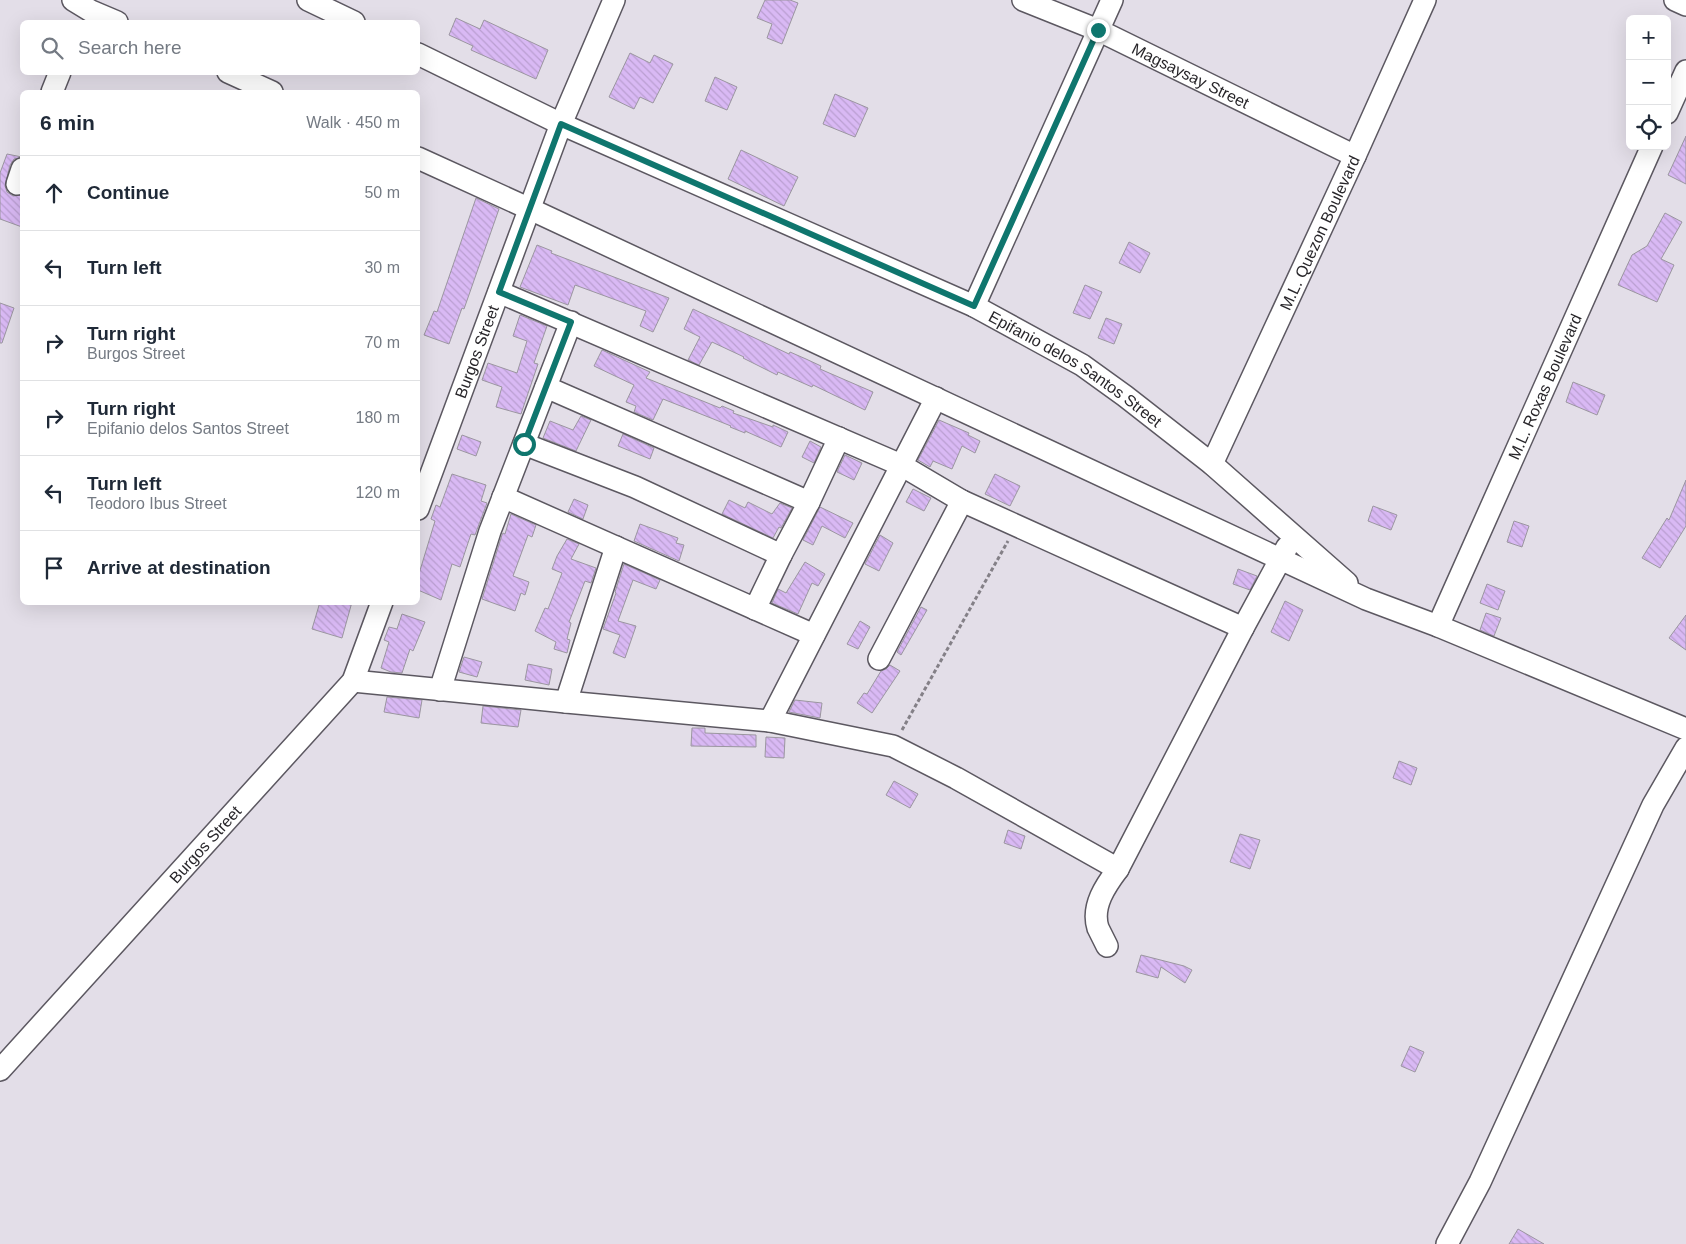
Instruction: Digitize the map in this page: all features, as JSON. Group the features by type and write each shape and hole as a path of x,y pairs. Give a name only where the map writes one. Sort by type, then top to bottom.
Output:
{"street":[{"path":"73,0 88,17 105,20"},
{"path":"308,0 350,20"},
{"name":"Burgos Street","path":"420,504 561,124 614,0"},
{"name":"Magsaysay Street","path":"1023,0 1098,30 1355,156"},
{"path":"974,306 1112,0"},
{"name":"M.L. Quezon Boulevard","path":"1212,464 1425,0"},
{"path":"1675,0 1686,5"},
{"name":"Epifanio delos Santos Street","path":"420,55 561,124 974,306 1082,364 1212,464 1366,599"},
{"path":"1671,105 1686,71"},
{"path":"53,90 59,75"},
{"path":"235,75 268,90"},
{"name":"M.L. Roxas Boulevard","path":"1438,626 1650,150"},
{"path":"420,159 530,208 1366,599 1438,626 1686,729"},
{"path":"499,292 901,465 962,501 1243,628"},
{"path":"440,690 490,531 571,322"},
{"path":"546,387 809,502"},
{"path":"770,721 936,398"},
{"path":"755,609 839,438"},
{"path":"524,444 635,487 781,555"},
{"path":"503,497 814,635"},
{"path":"878,658 962,501"},
{"path":"1107,946 1096,918 1104,891 1118,869 1279,559 1294,536"},
{"path":"566,702 616,547"},
{"name":"Burgos Street","path":"0,1070 353,681 381,605"},
{"path":"353,681 770,721 894,746 956,778 1118,869"},
{"path":"1447,1244 1480,1182 1652,806 1686,748"}],"path":[{"path":"894,746 1017,526"}],"building":[{"path":"765,0 790,0 798,3 782,44 767,38 772,24 757,18"},
{"path":"456,18 480,29 484,20 548,50 536,79 471,50 473,46 449,35"},
{"path":"630,53 650,63 654,55 673,64 653,103 640,97 634,109 609,97"},
{"path":"715,77 737,87 727,110 705,101"},
{"path":"835,94 868,108 855,137 823,124"},
{"path":"1686,136 1686,184 1668,175"},
{"path":"741,150 798,177 784,206 728,179"},
{"path":"7,154 20,157 14,159 10,165 5,186 7,192 13,196 20,195 20,226 0,219 0,173"},
{"path":"476,198 499,209 464,309 462,308 449,344 424,335 434,311 437,312"},
{"path":"1665,213 1682,222 1661,259 1674,265 1657,302 1618,285 1632,255 1647,246"},
{"path":"1129,242 1150,253 1140,273 1119,263"},
{"path":"537,245 552,251 551,253 669,298 653,332 640,326 646,311 575,285 568,305 520,287"},
{"path":"1085,285 1102,292 1090,319 1073,313"},
{"path":"0,303 14,308 2,343 0,343"},
{"path":"693,309 789,354 790,352 806,359 821,366 820,369 873,392 865,410 813,385 812,387 778,372 777,375 712,342 699,365 688,360 700,337 684,329"},
{"path":"520,315 547,326 534,363 538,364 521,414 496,407 502,387 482,380 488,363 517,373 527,341 513,336"},
{"path":"1106,318 1122,324 1114,344 1098,338"},
{"path":"602,350 650,372 646,378 720,408 722,406 734,411 733,413 773,427 773,425 788,432 781,447 663,399 653,420 634,412 636,406 626,402 634,385 594,366"},
{"path":"1573,382 1605,395 1597,415 1566,402"},
{"path":"581,416 591,420 576,451 543,438 550,421 573,430"},
{"path":"939,420 969,433 968,435 980,441 975,453 962,446 952,469 933,461 930,467 918,460"},
{"path":"623,434 654,448 650,459 618,446"},
{"path":"462,435 481,442 476,456 457,449"},
{"path":"810,441 821,447 814,463 802,457"},
{"path":"845,455 862,463 854,480 837,472"},
{"path":"452,474 486,485 481,501 487,503 475,535 471,534 460,567 452,564 441,600 420,591 420,570 435,521 431,519 436,505 440,507"},
{"path":"995,474 1020,486 1010,506 985,494"},
{"path":"1686,480 1686,526 1660,568 1642,558 1667,518 1669,520"},
{"path":"913,489 931,498 924,511 906,502"},
{"path":"574,499 588,505 583,519 568,512"},
{"path":"729,500 745,508 748,502 772,514 780,503 792,508 773,538 722,514"},
{"path":"1373,506 1397,515 1391,530 1368,521"},
{"path":"820,507 853,523 845,538 822,526 813,545 803,540"},
{"path":"511,514 536,525 532,537 528,535 513,576 529,582 525,595 521,593 515,611 482,599 502,535 503,533 505,534"},
{"path":"1514,521 1529,526 1522,547 1507,542"},
{"path":"640,524 678,538 676,543 684,545 679,561 634,541"},
{"path":"880,535 893,543 879,571 865,564"},
{"path":"567,539 579,544 571,559 596,568 591,583 585,581 569,622 571,623 567,639 570,640 567,653 554,649 556,642 535,631 545,608 548,609 562,573 552,569"},
{"path":"805,562 825,574 818,586 812,583 798,614 772,603 778,589 786,593"},
{"path":"624,564 660,580 656,589 633,580 618,621 636,626 625,658 613,653 620,635 603,629"},
{"path":"1238,569 1257,576 1250,590 1233,584"},
{"path":"1487,584 1505,591 1498,610 1480,603"},
{"path":"1285,601 1303,610 1289,641 1271,632"},
{"path":"319,605 351,605 342,638 312,629"},
{"path":"921,607 927,610 901,655 897,652"},
{"path":"1486,613 1501,618 1494,636 1480,630"},
{"path":"402,614 425,622 413,651 410,649 402,673 391,672 381,668 389,642 384,640 389,627 397,629"},
{"path":"1686,615 1686,650 1669,638"},
{"path":"860,621 870,627 858,649 847,644"},
{"path":"464,657 482,662 477,677 459,672"},
{"path":"528,664 552,669 549,685 525,680"},
{"path":"890,665 900,671 872,713 857,703 864,693 867,694 881,671"},
{"path":"387,697 422,700 419,718 384,712"},
{"path":"795,700 822,703 820,718 789,712"},
{"path":"483,706 521,710 518,727 481,723"},
{"path":"692,728 705,728 705,733 756,735 756,747 691,746"},
{"path":"766,737 785,738 784,758 765,757"},
{"path":"1399,761 1417,768 1411,785 1393,778"},
{"path":"894,781 918,794 910,808 886,795"},
{"path":"1008,830 1025,836 1021,849 1004,843"},
{"path":"1240,834 1260,840 1250,869 1230,862"},
{"path":"1141,955 1184,966 1192,970 1185,983 1161,967 1158,978 1136,972"},
{"path":"1410,1046 1424,1052 1415,1072 1401,1066"},
{"path":"1518,1229 1544,1244 1509,1244"}],"route":[{"path":"524,444 571,322 499,292 561,124 974,306 1098,30"}]}
